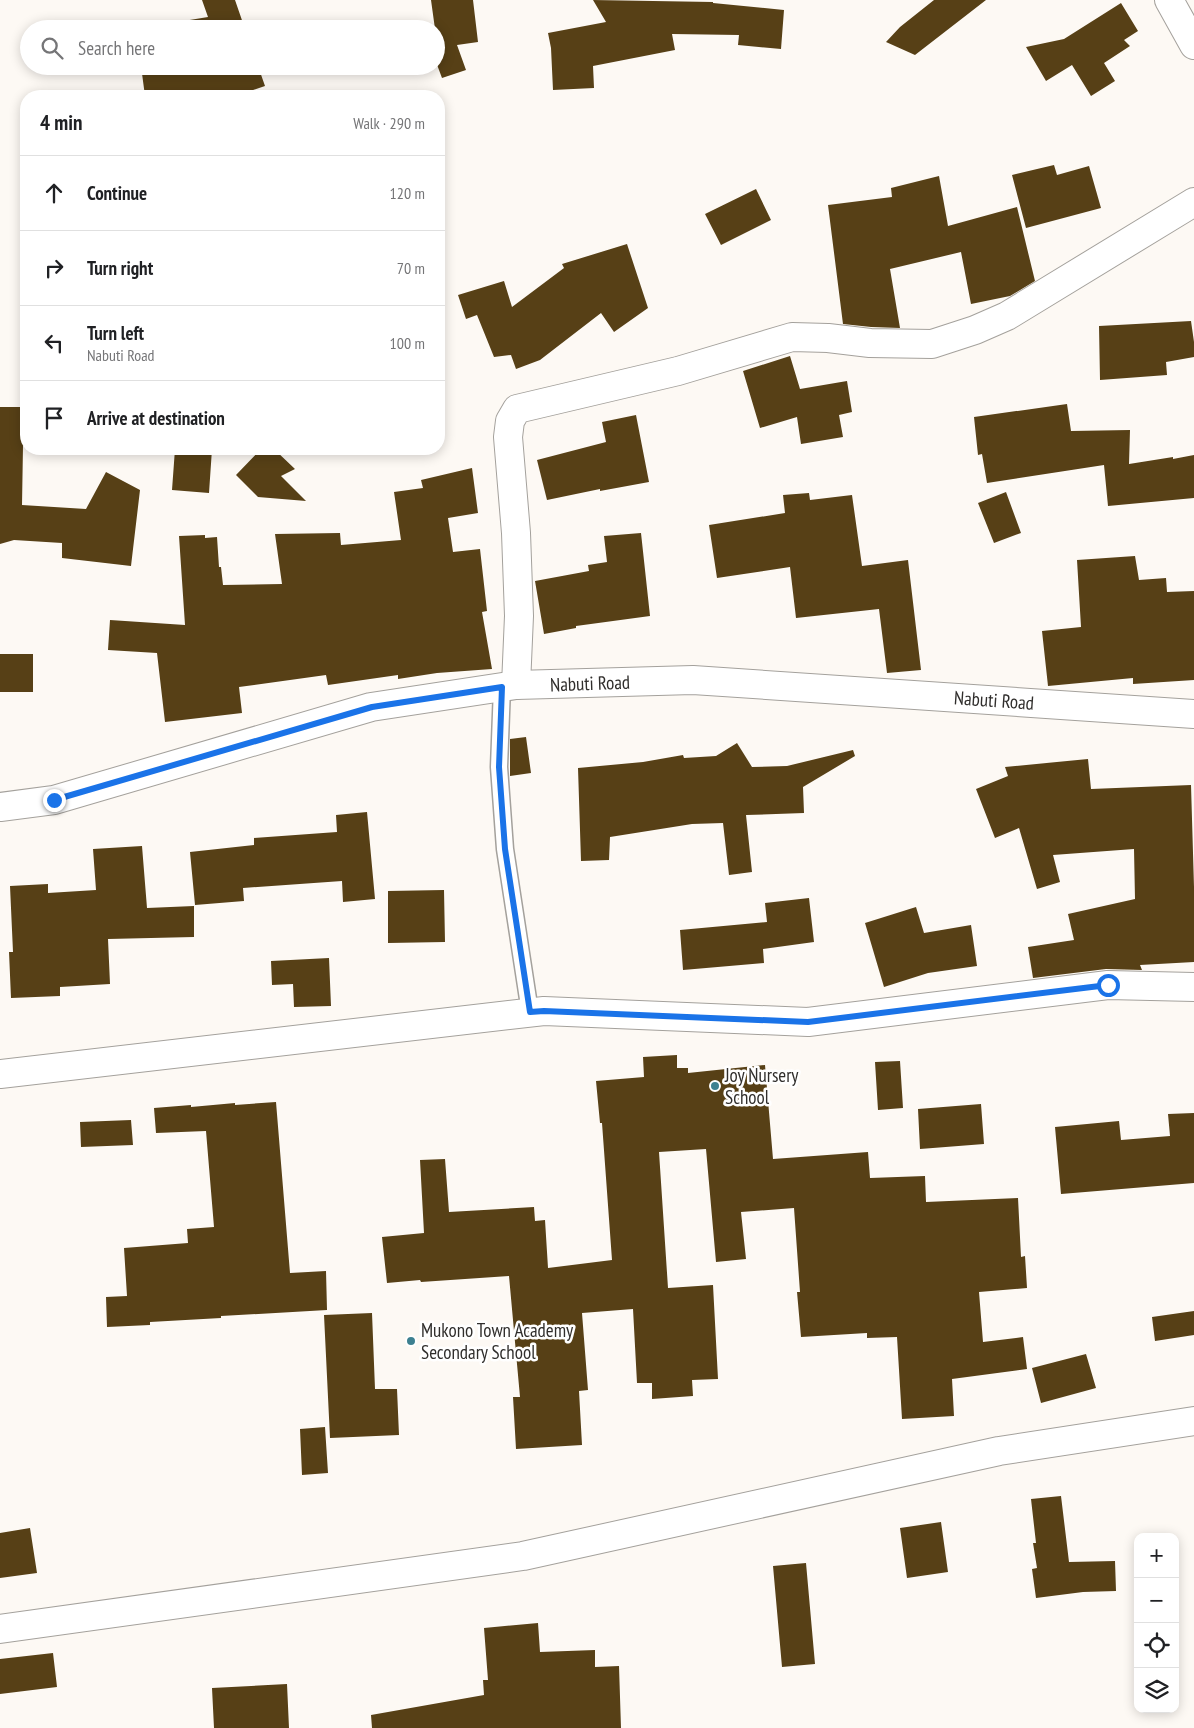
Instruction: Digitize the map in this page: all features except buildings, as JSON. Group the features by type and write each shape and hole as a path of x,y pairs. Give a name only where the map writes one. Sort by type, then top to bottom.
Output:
{"street":[{"path":"1169,0 1194,44"},
{"path":"509,686 519,616 516,533 508,437 510,421 517,409 678,371 792,336 870,343 932,344 975,330 1007,316 1194,202"},
{"name":"Nabuti Road","path":"0,807 54,800 372,707 509,686 693,680 1194,714"},
{"path":"0,1074 530,1012 544,1011 808,1022 1108,985 1194,987"},
{"path":"0,1629 523,1556 999,1451 1194,1421"}],"lane":[{"path":"509,686 499,767 505,849 530,1012"}],"place":[{"name":"Joy Nursery School","path":"715,1086"},
{"name":"Mukono Town Academy Secondary School","path":"411,1341"}],"route":[{"path":"54,800 372,707 502,687 499,767 505,849 530,1012 544,1011 808,1022 1108,985"}]}
